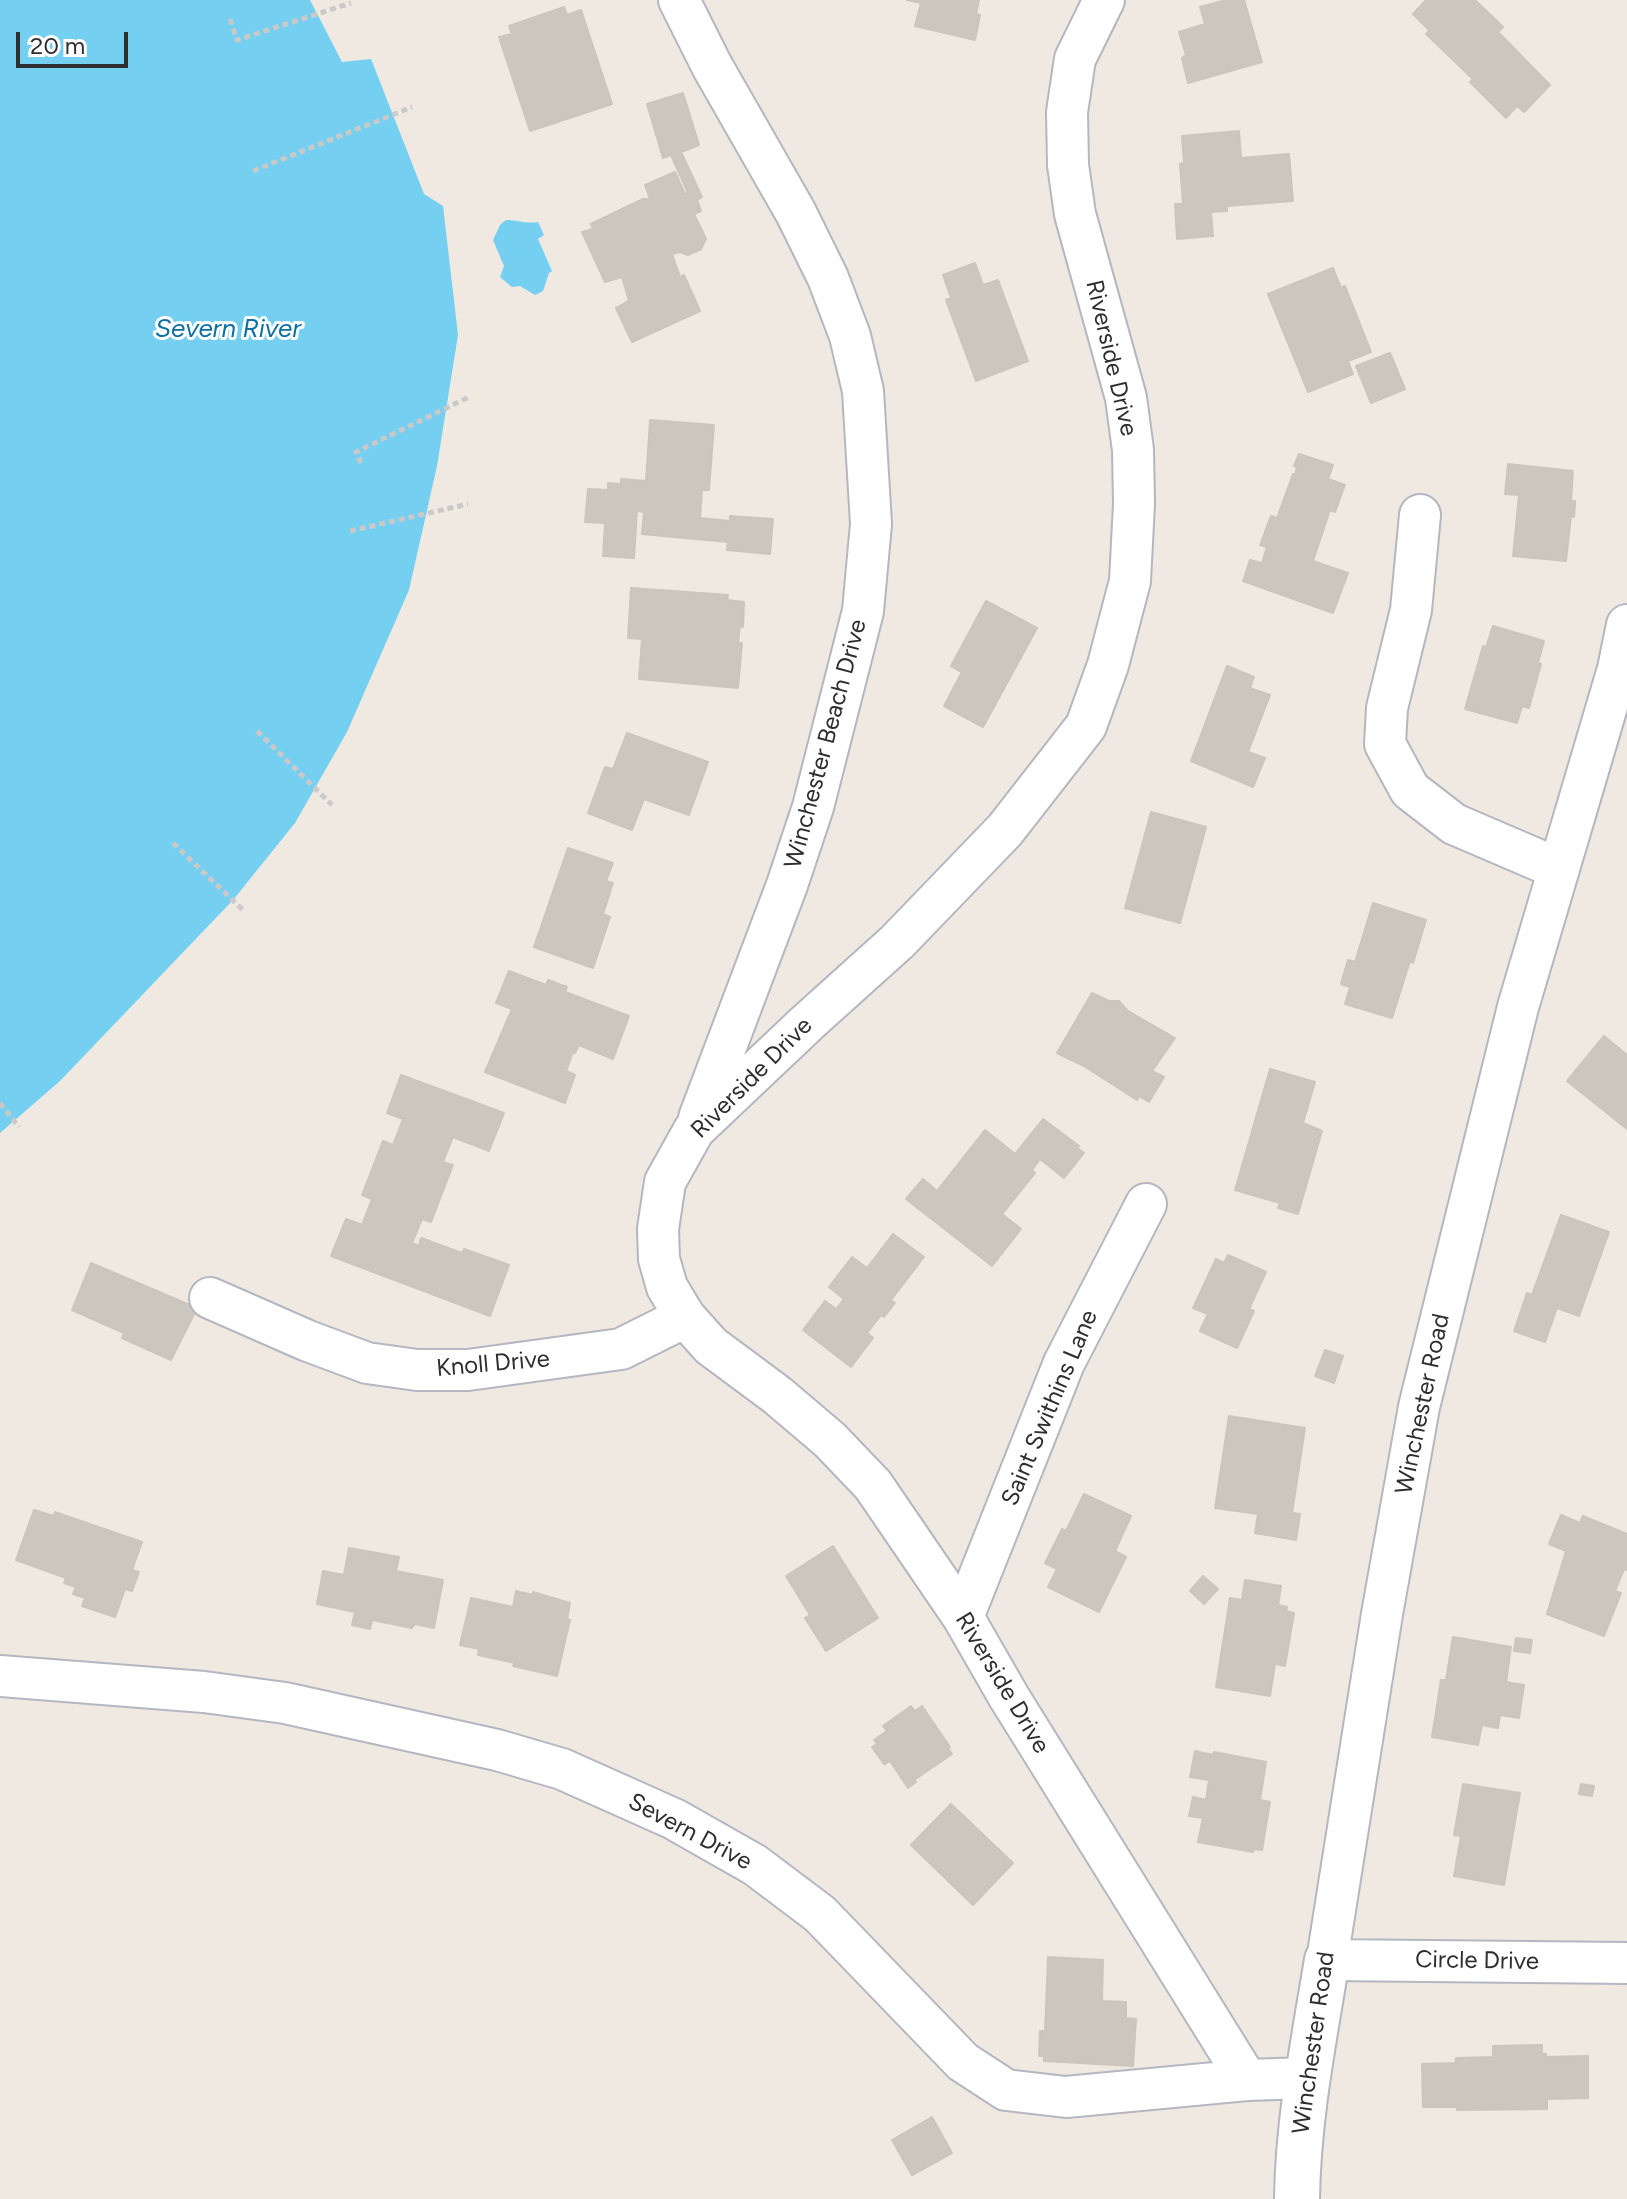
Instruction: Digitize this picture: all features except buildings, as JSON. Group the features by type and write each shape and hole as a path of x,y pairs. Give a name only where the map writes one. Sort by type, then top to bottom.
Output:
{"street":[{"name":"Winchester Beach Drive","path":"679,0 712,66 796,213 828,278 850,336 863,391 871,524 863,611 813,807 787,885 694,1130"},
{"name":"Riverside Drive","path":"1104,0 1075,59 1067,112 1068,165 1075,214 1126,398 1133,450 1130,581 1100,690 1086,726 1005,830 897,942 694,1130 665,1182 658,1229 659,1259 667,1287 685,1317 711,1346 777,1395 830,1440 873,1485 963,1617 1009,1697 1247,2080"},
{"path":"1420,515 1411,610 1387,708 1385,744 1410,790 1454,824 1559,869"},
{"name":"Winchester Road","path":"1297,2199 1297,2159 1307,2078 1382,1614 1419,1407 1518,1007 1618,669 1627,625"},
{"name":"Saint Swithins Lane","path":"963,1617 1064,1363 1146,1204"},
{"name":"Knoll Drive","path":"210,1298 367,1363 417,1370 468,1370 621,1349 685,1317"},
{"name":"Severn Drive","path":"0,1676 204,1692 285,1703 497,1750 562,1769 674,1819 755,1865 820,1914 963,2062 1006,2090 1066,2097 1247,2080 1307,2078"},
{"name":"Circle Drive","path":"1327,1960 1627,1963"}],"path":[{"path":"230,19 237,40 351,3"},
{"path":"253,171 412,107"},
{"path":"361,463 356,452 471,396"},
{"path":"350,531 468,504"},
{"path":"257,731 332,805"},
{"path":"173,843 244,911"},
{"path":"0,1103 19,1127"}],"water":[{"name":"Severn River","path":"0,0 310,0 342,62 371,59 424,194 443,206 458,335 437,466 409,590 347,732 295,823 233,900 60,1081 0,1133"},
{"path":"506,220 538,222 544,235 538,239 552,271 543,291 535,295 520,286 512,287 500,277 504,266 493,240"}]}
